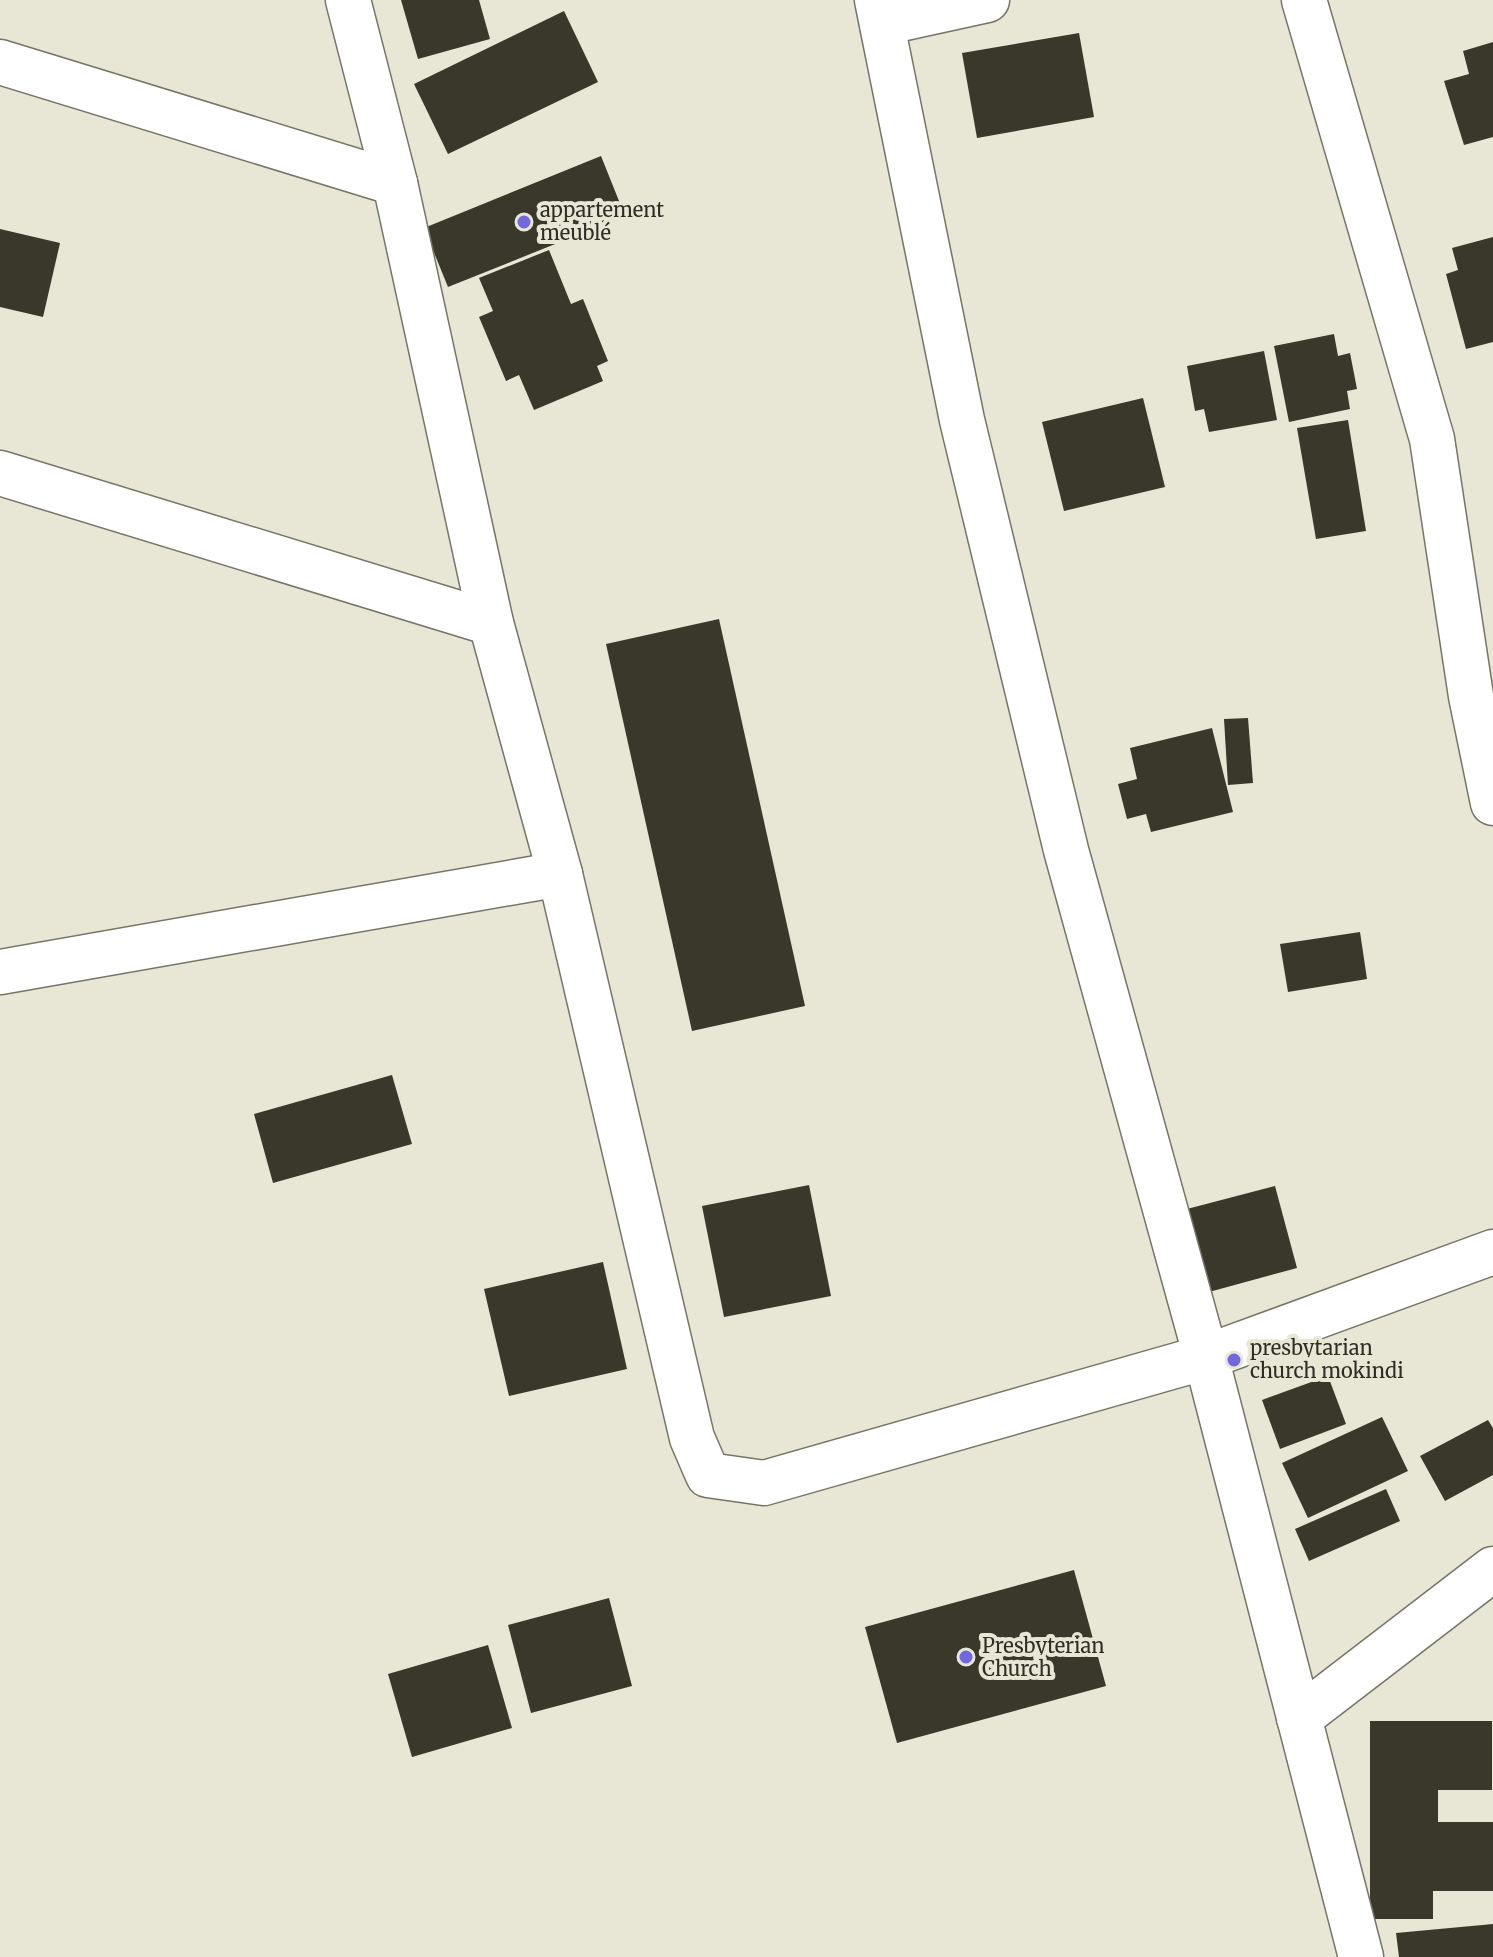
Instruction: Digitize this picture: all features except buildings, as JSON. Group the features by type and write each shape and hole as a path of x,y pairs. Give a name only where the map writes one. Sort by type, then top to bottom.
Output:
{"street":[{"path":"348,0 395,183 491,623 560,874 692,1438 708,1475 764,1483 1206,1357 1493,1252"},
{"path":"987,0 880,12 962,420 1054,804 1206,1357 1361,1957"},
{"path":"1304,0 1432,439 1471,696 1493,803"},
{"path":"0,62 395,183"},
{"path":"0,473 491,623"},
{"path":"0,972 560,874"},
{"path":"1299,1718 1493,1569"}],"place":[{"name":"appartement meublé","path":"524,222"},
{"name":"presbytarian church mokindi","path":"1234,1360"},
{"name":"Presbyterian Church","path":"966,1657"}]}
